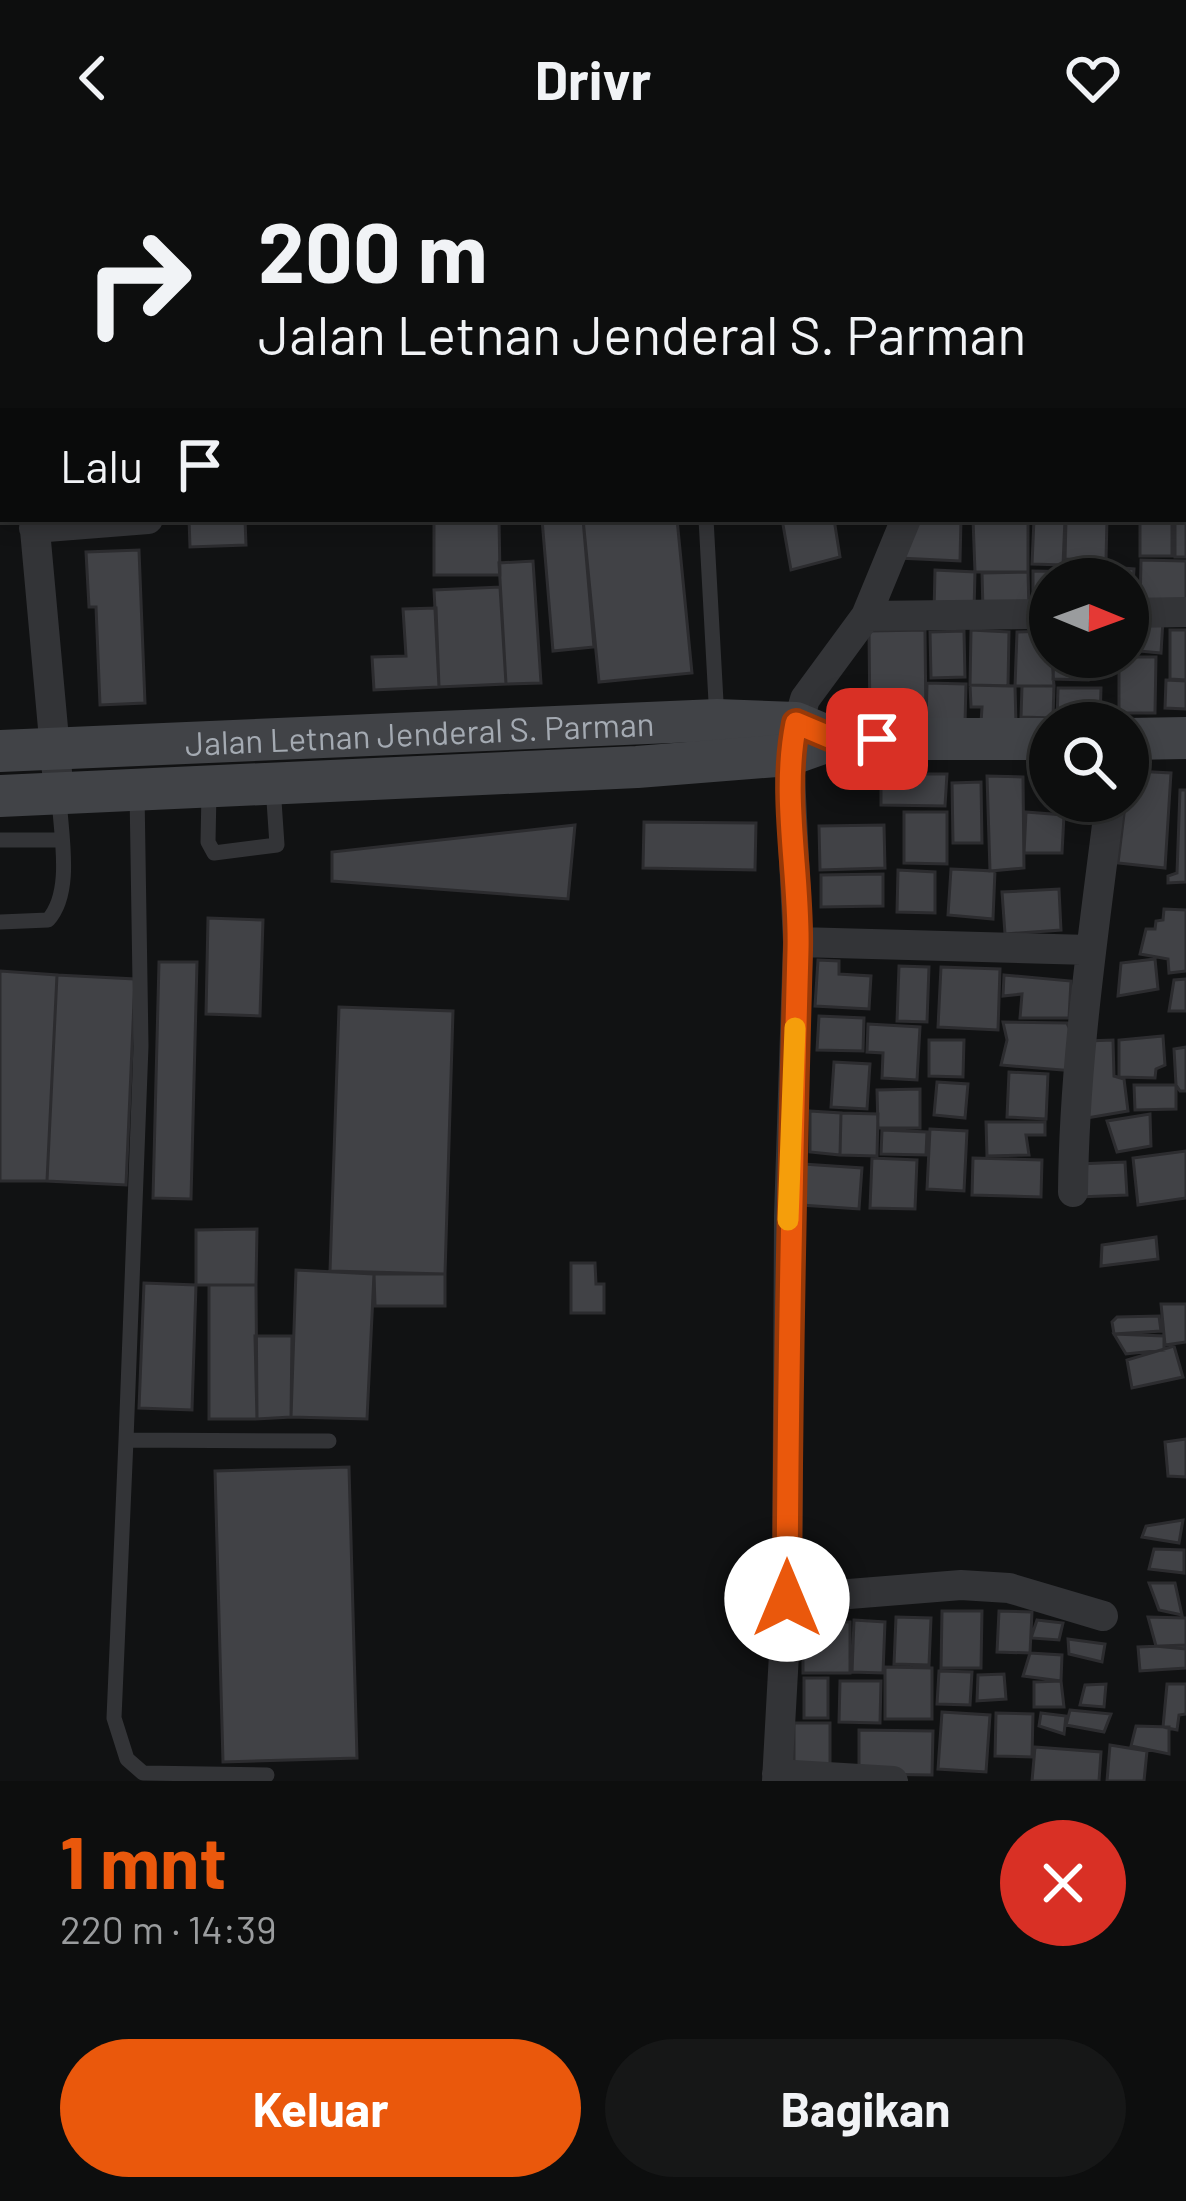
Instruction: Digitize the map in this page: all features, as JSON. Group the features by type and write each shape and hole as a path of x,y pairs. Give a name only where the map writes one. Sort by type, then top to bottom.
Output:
{"street":[{"path":"59,794 34,524 80,522"},
{"path":"893,1781 777,1777 787,1599 788,1216 805,699 866,616 905,522"},
{"path":"1149,613 1186,613"},
{"path":"866,616 1029,614"},
{"name":"Jalan Letnan Jenderal S. Parman","path":"0,751 717,720 806,739"},
{"path":"454,731 454,775"},
{"path":"1149,739 1186,738"},
{"name":"Jalan Letnan Jenderal S. Parman","path":"0,796 454,775 806,739 1029,739"},
{"path":"1072,1192 1090,950 1107,822"},
{"path":"798,942 1090,950"},
{"path":"787,1599 962,1585 1009,1588 1103,1616"}],"lane":[{"path":"706,522 717,720"},
{"path":"210,787 208,842 214,853 277,845 273,783"},
{"path":"137,788 141,1046 115,1718 127,1759 142,1773 267,1775"},
{"path":"0,922 48,920 56,911 63,893 59,794"},
{"path":"0,840 60,840"},
{"path":"127,1440 329,1441"}],"building":[{"path":"189,522 245,522 246,545 190,547"},
{"path":"434,522 499,522 500,575 434,575"},
{"path":"542,522 583,522 594,647 553,651"},
{"path":"583,522 677,522 692,673 599,682"},
{"path":"783,522 834,522 840,557 791,570"},
{"path":"916,522 961,522 960,561 899,558"},
{"path":"973,522 1028,522 1028,572 975,572"},
{"path":"1034,522 1065,522 1063,558 1032,558"},
{"path":"1066,522 1107,522 1106,558 1065,558"},
{"path":"1140,522 1172,522 1172,556 1140,556"},
{"path":"1175,522 1186,522 1186,557 1175,557"},
{"path":"139,550 145,703 100,705 96,607 89,607 86,552"},
{"path":"1149,560 1186,561 1186,608 1149,607"},
{"path":"533,561 541,683 506,684 499,563"},
{"path":"935,570 975,572 974,612 934,612"},
{"path":"1028,572 1029,610 983,611 982,573"},
{"path":"500,587 506,684 439,687 434,590"},
{"path":"436,608 439,687 374,690 372,657 406,656 403,609"},
{"path":"1149,620 1163,620 1161,653 1149,652"},
{"path":"925,630 926,723 870,724 869,631"},
{"path":"971,630 1009,632 1008,686 970,685"},
{"path":"1170,630 1186,630 1186,680 1170,679"},
{"path":"964,631 965,677 931,678 930,632"},
{"path":"1017,632 1029,632 1029,678 1053,678 1054,686 1015,686"},
{"path":"1149,657 1156,657 1155,713 1149,713 1149,702 1119,702 1119,678 1149,678"},
{"path":"1166,680 1186,681 1186,709 1165,708"},
{"path":"927,683 966,684 965,724 926,723"},
{"path":"970,685 1015,686 1016,724 981,723 982,707 971,707"},
{"path":"1022,686 1054,686 1054,702 1029,702 1029,717 1021,717"},
{"path":"1058,688 1101,688 1101,702 1058,702"},
{"path":"1149,772 1171,773 1165,868 1118,863 1123,822 1149,822"},
{"path":"881,774 947,774 945,806 881,805"},
{"path":"987,776 1023,777 1024,868 990,871"},
{"path":"981,782 982,843 953,843 952,783"},
{"path":"1180,790 1186,790 1186,882 1168,883 1168,876 1177,873"},
{"path":"904,812 947,812 947,864 904,863"},
{"path":"1026,812 1029,822 1064,822 1062,853 1024,853"},
{"path":"644,822 756,823 755,870 643,868"},
{"path":"575,825 568,899 332,881 332,852"},
{"path":"884,825 885,868 820,870 819,826"},
{"path":"951,869 995,871 993,919 948,915"},
{"path":"898,870 935,872 935,913 897,912"},
{"path":"883,874 883,906 821,907 821,875"},
{"path":"1059,889 1061,930 1005,934 1002,892"},
{"path":"1164,909 1186,910 1186,971 1169,973 1168,959 1140,954 1146,929 1155,929 1156,921 1163,920"},
{"path":"208,918 263,920 260,1016 206,1014"},
{"path":"1155,959 1158,989 1118,996 1121,963"},
{"path":"818,960 839,961 839,974 871,976 869,1009 815,1006"},
{"path":"159,962 197,962 191,1199 153,1198"},
{"path":"899,966 929,967 927,1022 897,1021"},
{"path":"941,967 1000,969 998,1030 938,1027"},
{"path":"0,971 57,975 47,1181 0,1181"},
{"path":"57,975 135,979 126,1185 47,1181"},
{"path":"1004,975 1071,981 1069,1018 1020,1018 1022,994 1003,996"},
{"path":"1186,979 1186,1011 1169,1011 1174,980"},
{"path":"339,1007 453,1011 445,1274 330,1271"},
{"path":"819,1016 864,1018 863,1051 817,1050"},
{"path":"1003,1022 1067,1023 1078,1047 1074,1071 1001,1065 1007,1040"},
{"path":"868,1024 920,1027 917,1080 882,1078 883,1053 867,1052"},
{"path":"1163,1036 1165,1065 1156,1069 1155,1078 1119,1077 1119,1040"},
{"path":"929,1040 964,1040 963,1077 929,1076"},
{"path":"1113,1040 1114,1076 1124,1079 1128,1111 1087,1118 1086,1041"},
{"path":"1186,1047 1186,1091 1180,1091 1174,1049"},
{"path":"834,1062 870,1064 867,1109 831,1107"},
{"path":"1009,1072 1048,1074 1046,1119 1007,1117"},
{"path":"937,1082 968,1084 965,1118 934,1115"},
{"path":"1134,1085 1176,1085 1176,1109 1135,1110"},
{"path":"920,1089 920,1128 878,1128 877,1090"},
{"path":"810,1111 841,1113 840,1155 810,1152"},
{"path":"841,1113 878,1114 877,1156 840,1155"},
{"path":"1150,1114 1151,1146 1117,1152 1107,1121"},
{"path":"986,1122 1045,1122 1045,1135 1026,1135 1029,1155 987,1156"},
{"path":"930,1129 967,1131 964,1191 927,1189"},
{"path":"882,1130 927,1132 926,1155 881,1154"},
{"path":"1186,1151 1186,1198 1138,1205 1133,1158"},
{"path":"872,1158 917,1160 915,1209 870,1208"},
{"path":"973,1158 1042,1160 1041,1197 972,1195"},
{"path":"1125,1162 1127,1195 1079,1197 1078,1164"},
{"path":"803,1164 862,1168 859,1209 801,1205"},
{"path":"257,1229 256,1285 196,1285 196,1230"},
{"path":"1156,1237 1158,1259 1101,1266 1102,1245"},
{"path":"571,1263 595,1263 596,1284 604,1284 604,1313 571,1313"},
{"path":"296,1270 374,1274 367,1419 291,1417"},
{"path":"374,1274 445,1274 445,1306 375,1306"},
{"path":"144,1283 196,1285 192,1410 139,1408"},
{"path":"209,1285 256,1285 257,1419 209,1419"},
{"path":"1161,1304 1186,1304 1186,1342 1165,1345"},
{"path":"1159,1316 1161,1331 1114,1334 1112,1322 1117,1317"},
{"path":"1114,1334 1164,1336 1164,1350 1126,1354"},
{"path":"255,1336 292,1336 291,1417 257,1419"},
{"path":"1174,1346 1183,1377 1132,1388 1127,1360"},
{"path":"1186,1439 1186,1477 1168,1476 1165,1442"},
{"path":"349,1467 357,1758 223,1762 215,1471"},
{"path":"1183,1520 1179,1543 1142,1537 1146,1526"},
{"path":"1154,1549 1184,1550 1184,1573 1149,1569"},
{"path":"1149,1583 1175,1583 1182,1615 1159,1610"},
{"path":"942,1611 982,1611 981,1668 941,1668"},
{"path":"999,1611 1032,1612 1030,1653 997,1652"},
{"path":"896,1617 931,1618 929,1665 894,1664"},
{"path":"1148,1617 1186,1618 1186,1649 1156,1646"},
{"path":"854,1620 885,1622 883,1673 852,1672"},
{"path":"1037,1620 1063,1623 1059,1640 1031,1638"},
{"path":"803,1622 850,1622 850,1673 803,1673"},
{"path":"1068,1639 1105,1644 1102,1662 1069,1654"},
{"path":"1186,1645 1186,1668 1140,1671 1138,1647"},
{"path":"1030,1653 1062,1655 1061,1681 1023,1676"},
{"path":"885,1667 932,1668 932,1719 885,1719"},
{"path":"939,1671 972,1672 970,1705 937,1704"},
{"path":"1004,1674 1006,1699 977,1701 978,1675"},
{"path":"804,1678 828,1678 828,1718 804,1718"},
{"path":"840,1681 881,1681 880,1723 839,1722"},
{"path":"1061,1681 1064,1707 1034,1707 1034,1682"},
{"path":"1106,1684 1104,1707 1080,1705 1085,1685"},
{"path":"1167,1684 1186,1684 1186,1714 1179,1715 1177,1730 1163,1727"},
{"path":"1070,1710 1111,1714 1104,1732 1066,1725"},
{"path":"942,1712 990,1715 986,1772 938,1769"},
{"path":"996,1713 1033,1714 1032,1757 995,1756"},
{"path":"1041,1713 1066,1716 1064,1734 1039,1726"},
{"path":"794,1723 830,1723 830,1767 794,1766"},
{"path":"1136,1726 1169,1727 1169,1754 1131,1746"},
{"path":"859,1730 933,1731 932,1775 859,1774"},
{"path":"1110,1745 1147,1751 1144,1781 1107,1781"},
{"path":"1035,1747 1101,1752 1099,1781 1032,1781"}],"slow traffic":[{"path":"788,1220 795,1028"}],"route":[{"path":"787,1599 788,1216 798,942 789,755 796,723 834,739 877,739"}]}
